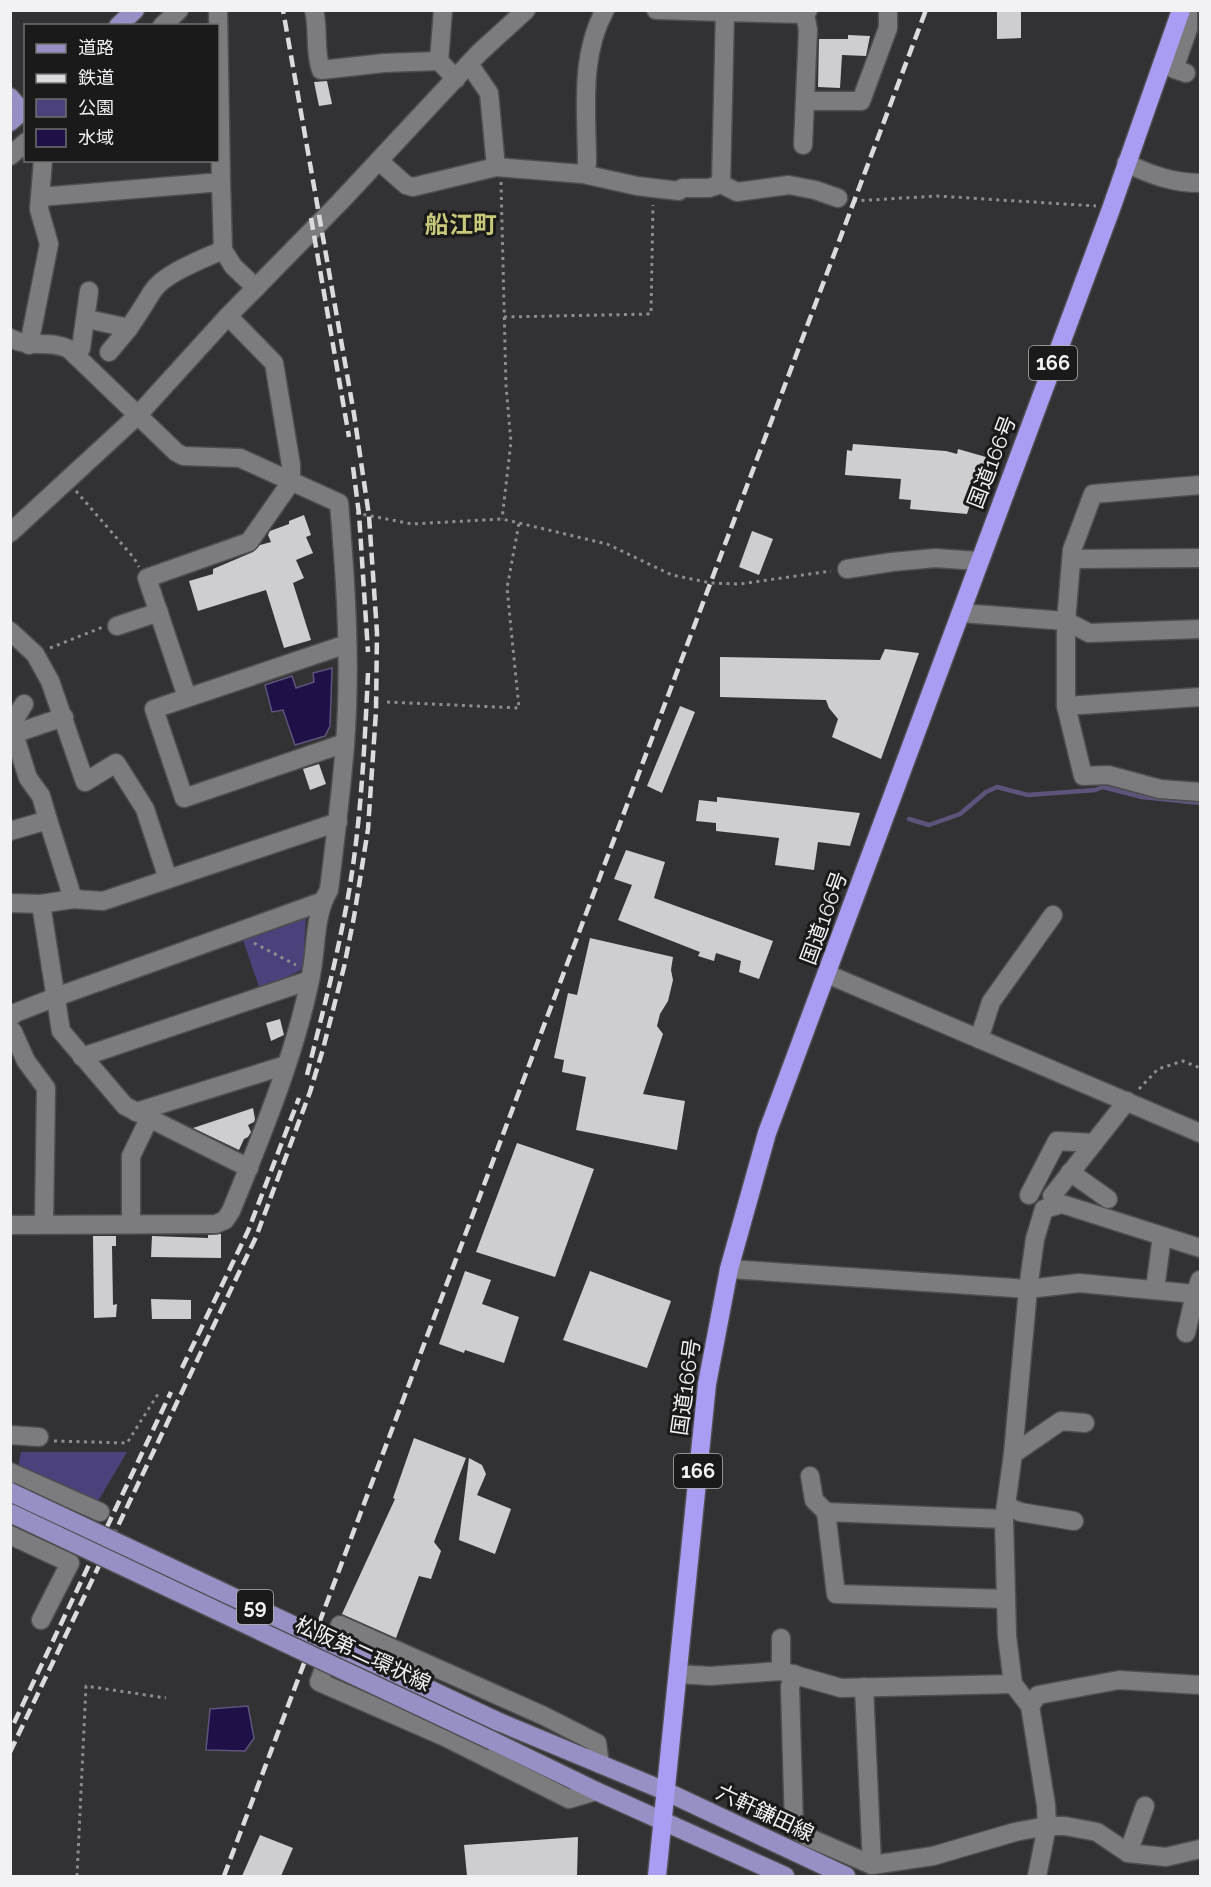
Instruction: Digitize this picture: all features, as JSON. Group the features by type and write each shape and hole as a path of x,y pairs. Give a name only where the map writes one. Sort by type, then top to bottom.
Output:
{"highway":[{"name":"国道166号","path":"657,1876 707,1384 729,1269 767,1133 1111,208 1181,10"}],"main road":[{"path":"120,24 135,10"},
{"path":"10,96 19,114"},
{"name":"松阪第二環状線","path":"10,1492 500,1722 665,1791"},
{"name":"松阪第二環状線","path":"10,1513 663,1822"},
{"name":"六軒鎌田線","path":"665,1791 846,1876"},
{"path":"663,1822 785,1876"}],"street":[{"path":"164,24 179,10"},
{"path":"314,10 317,22 316,57 321,70 384,63 439,62 456,79"},
{"path":"439,62 443,10"},
{"path":"10,533 138,415 228,316 379,161 469,64 526,10"},
{"path":"587,164 587,61 605,10"},
{"path":"656,10 806,12 808,30 803,145"},
{"path":"805,101 861,100 888,28 888,10"},
{"path":"1186,73 1174,69 1188,29 1188,10"},
{"path":"725,12 729,188"},
{"path":"469,64 489,93 496,167"},
{"path":"219,124 222,250 233,266 255,288"},
{"path":"10,156 24,144"},
{"path":"379,161 406,185 413,187 496,167 583,174 679,191 682,188 789,185 815,190 838,198"},
{"path":"29,345 49,244 39,209 43,162"},
{"path":"1126,164 1154,177 1183,183 1200,183"},
{"path":"40,197 221,182"},
{"path":"109,352 151,298 152,291 174,273 222,250"},
{"path":"76,356 81,348 87,319 89,291"},
{"path":"187,698 147,578 249,542 291,482 291,465 273,363 228,316"},
{"path":"87,319 129,328"},
{"path":"10,338 29,345 57,343 69,349 183,456 240,458 339,503 346,592 347,644 345,743 329,890 321,902 286,1065 231,1211 225,1220 216,1224 44,1223 10,1225"},
{"path":"1200,485 1093,494 1072,550 1066,621 1066,706 1083,776 1108,775 1160,789 1200,792"},
{"path":"847,569 935,558 978,561"},
{"path":"1071,559 1200,558"},
{"path":"117,626 159,612"},
{"path":"961,613 1066,621 1089,633 1200,629"},
{"path":"10,631 35,654 50,681 86,782 116,763 145,808 168,879"},
{"path":"345,743 184,798 154,709 347,644"},
{"path":"1066,706 1200,698"},
{"path":"24,704 13,722 12,735 28,778 41,796 73,899"},
{"path":"12,735 64,717"},
{"path":"10,831 48,820"},
{"path":"10,903 41,904 73,899 103,901 338,822"},
{"path":"10,1018 15,1012 321,902"},
{"path":"41,904 61,1031 125,1106 249,1168"},
{"path":"979,1039 991,1002 1053,915"},
{"path":"82,1057 307,974"},
{"path":"827,974 1200,1133"},
{"path":"10,1032 13,1032 26,1061 46,1088 44,1223"},
{"path":"142,1116 286,1065"},
{"path":"1052,1196 1127,1101"},
{"path":"131,1223 131,1156 142,1116"},
{"path":"1029,1195 1057,1142 1094,1143"},
{"path":"1070,1172 1108,1199"},
{"path":"1037,1876 1047,1826 1030,1706 1013,1684 1005,1599 1005,1512 1035,1239 1044,1209 1062,1204 1200,1248"},
{"path":"1155,1289 1162,1236"},
{"path":"729,1269 1028,1289 1079,1283 1155,1289 1198,1287 1186,1333"},
{"path":"1013,1454 1061,1421 1085,1423"},
{"path":"10,1435 39,1437"},
{"path":"11,1471 100,1512"},
{"path":"810,1476 814,1500 826,1512 836,1594 1005,1599"},
{"path":"826,1512 1020,1512 1074,1521"},
{"path":"10,1535 70,1563 42,1620"},
{"path":"596,1791 569,1799 445,1737 319,1682 340,1626 544,1716 597,1743 600,1764"},
{"path":"781,1638 790,1687 794,1827 807,1837 872,1865 933,1856 1015,1832 1047,1826 1065,1826 1097,1833 1128,1853 1166,1857 1200,1849"},
{"path":"678,1674 710,1676 788,1673 841,1688 1013,1684"},
{"path":"1030,1706 1038,1695 1119,1680 1200,1685"},
{"path":"864,1687 872,1865"},
{"path":"1128,1853 1145,1806"}],"path":[{"path":"496,167 501,174 504,317 512,442 502,519"},
{"path":"504,317 651,314 653,188"},
{"path":"838,198 865,202 937,196 1111,208"},
{"path":"67,482 134,558 147,578"},
{"path":"339,508 412,524 502,519 608,544 672,575 711,583 740,584 847,569"},
{"path":"387,702 519,708 507,588 519,523"},
{"path":"35,654 114,624 117,626"},
{"path":"252,942 307,974"},
{"path":"1127,1101 1158,1069 1183,1061 1200,1068"},
{"path":"39,1437 42,1441 126,1443 158,1394"},
{"path":"77,1876 86,1686 166,1698"}],"green space":[{"path":"306,915 303,969 260,990 242,937"},
{"path":"21,1452 127,1452 98,1501 18,1467"}],"water":[{"path":"332,668 330,726 325,736 295,745 283,710 272,712 265,685 292,676 296,688 314,682 313,673"},
{"path":"248,1706 254,1738 245,1751 206,1750 210,1709"}],"building":[{"path":"997,10 1021,10 1021,38 997,39"},
{"path":"848,35 870,36 866,56 842,55 840,88 818,87 819,39 848,39"},
{"path":"327,81 332,104 319,106 314,82"},
{"path":"853,444 946,451 957,454 958,449 986,457 967,514 910,509 911,500 899,499 901,479 845,475 847,450 852,451"},
{"path":"304,515 311,535 306,537 313,553 296,560 304,578 293,583 311,640 284,648 266,590 198,611 189,581 213,574 213,569 253,552 260,545 271,542 268,535 270,531"},
{"path":"752,531 773,539 759,575 739,567"},
{"path":"885,649 919,653 881,759 832,737 838,719 826,700 720,697 720,657 880,660"},
{"path":"680,706 695,712 662,793 647,786"},
{"path":"319,764 326,784 310,790 303,769"},
{"path":"717,797 860,813 850,846 818,842 814,870 775,865 779,838 716,831 716,823 696,821 699,800 717,802"},
{"path":"626,850 665,862 654,898 773,941 759,979 739,972 741,961 716,953 714,961 698,956 700,952 618,920 632,885 614,879"},
{"path":"590,938 673,957 671,970 673,980 668,1001 660,1014 657,1026 663,1034 643,1094 685,1101 677,1150 576,1130 586,1077 562,1072 564,1060 554,1058 568,993 577,995"},
{"path":"280,1019 284,1035 271,1041 266,1023"},
{"path":"253,1108 255,1119 248,1125 251,1132 244,1139 239,1150 193,1128"},
{"path":"517,1143 594,1169 555,1277 476,1252"},
{"path":"221,1234 221,1258 151,1257 152,1236 208,1238 208,1235"},
{"path":"93,1236 116,1236 116,1246 112,1246 113,1305 117,1304 116,1317 94,1318"},
{"path":"465,1271 491,1280 482,1304 519,1317 504,1363 439,1344"},
{"path":"590,1271 671,1301 647,1368 563,1340"},
{"path":"151,1299 191,1300 191,1319 152,1319"},
{"path":"414,1438 466,1458 434,1542 441,1551 431,1579 419,1576 396,1638 342,1614 395,1499 393,1498"},
{"path":"469,1458 482,1465 486,1474 477,1495 511,1509 495,1554 459,1540"},
{"path":"260,1835 293,1848 281,1876 242,1876"},
{"path":"578,1837 577,1876 467,1876 464,1845"}],"waterway":[{"path":"909,819 929,825 960,814 986,792 997,787 1028,795 1095,790 1103,787 1142,797 1200,803"}],"railway":[{"path":"10,1752 256,1237 310,1092 323,1049 344,967 368,829 376,711 377,633 369,516 354,414 283,10"},
{"path":"224,1876 926,10"},
{"path":"311,218 349,437"},
{"path":"353,467 359,514 368,652"},
{"path":"307,1075 338,947 353,865 363,769 368,673"},
{"path":"182,1368 248,1231 299,1098"},
{"path":"14,1723 171,1392"}],"district":[{"name":"船江町","path":"461,225"}]}
